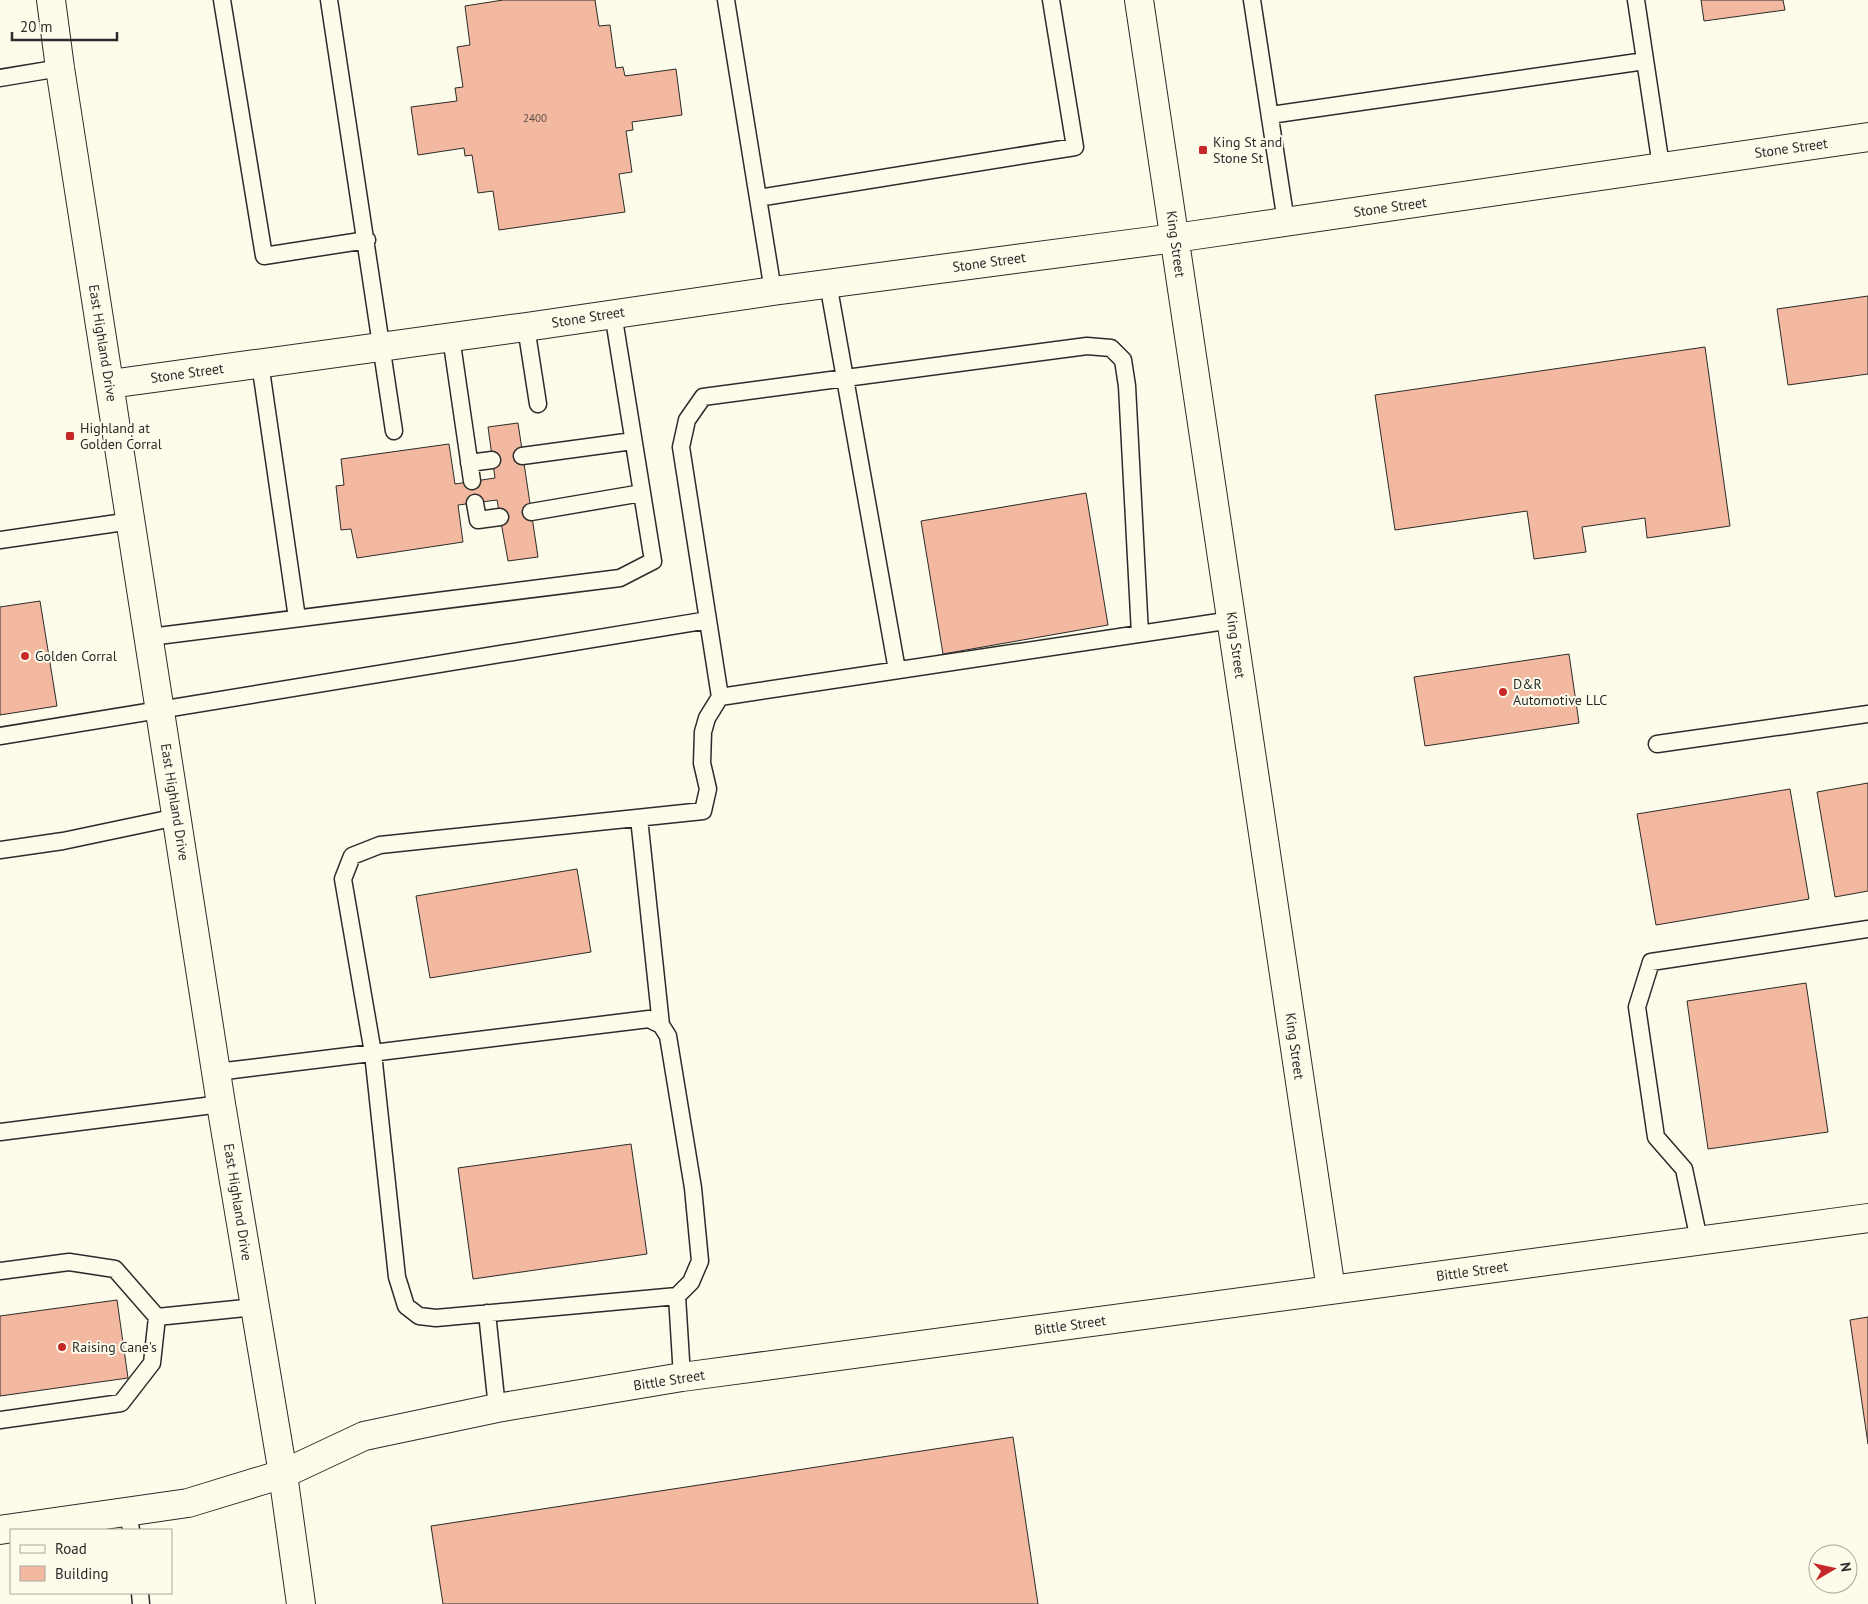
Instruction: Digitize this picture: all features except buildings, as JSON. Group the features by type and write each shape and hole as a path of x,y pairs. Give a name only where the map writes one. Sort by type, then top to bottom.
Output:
{"street":[{"name":"East Highland Drive","path":"51,0 221,1104 283,1474 301,1604"},
{"name":"King Street","path":"1139,0 1176,238 1331,1290"},
{"name":"Stone Street","path":"110,384 773,291 1176,238 1868,137"},
{"name":"Bittle Street","path":"14,1529 129,1521 283,1474 364,1436 497,1408 682,1377 1868,1218"}],"lane":[{"path":"222,0 264,256 366,240"},
{"path":"330,0 383,346 394,431"},
{"path":"726,0 773,291"},
{"path":"758,198 1075,147 1051,0"},
{"path":"1252,0 1286,222"},
{"path":"1636,0 1661,166"},
{"path":"1270,115 1645,61"},
{"path":"0,78 60,68"},
{"path":"828,284 897,670"},
{"path":"150,636 620,578 652,561 613,313"},
{"path":"526,327 538,404"},
{"path":"451,337 472,481"},
{"path":"639,818 661,1025 668,1036 693,1188 700,1261 692,1282 677,1296 436,1318 419,1316 406,1306 397,1276 373,1053 343,879 352,856 380,845 703,811 708,789 702,762 703,732 707,718 720,697 681,447 687,420 703,397 1087,346 1111,348 1122,360 1127,386 1140,634"},
{"path":"260,363 296,618"},
{"path":"522,456 633,441"},
{"path":"469,463 492,460"},
{"path":"531,512 642,494"},
{"path":"475,503 478,520 500,517"},
{"path":"0,540 131,521"},
{"path":"0,736 708,620"},
{"path":"720,697 1232,620"},
{"path":"1657,744 1868,714"},
{"path":"0,850 63,841 177,817"},
{"path":"1699,1240 1684,1169 1656,1136 1637,1007 1650,962 1868,929"},
{"path":"217,1072 649,1019 661,1025"},
{"path":"0,1132 221,1104"},
{"path":"0,1271 69,1262 114,1269 158,1317 152,1363 121,1403 0,1420"},
{"path":"677,1296 682,1377"},
{"path":"158,1317 255,1307"},
{"path":"487,1313 497,1408"}],"place":[{"name":"King St and Stone St","path":"1203,150"},
{"name":"Highland at Golden Corral","path":"70,436"},
{"name":"Golden Corral","path":"25,656"},
{"name":"D&R Automotive LLC","path":"1503,692"},
{"name":"Raising Cane's","path":"62,1347"}]}
